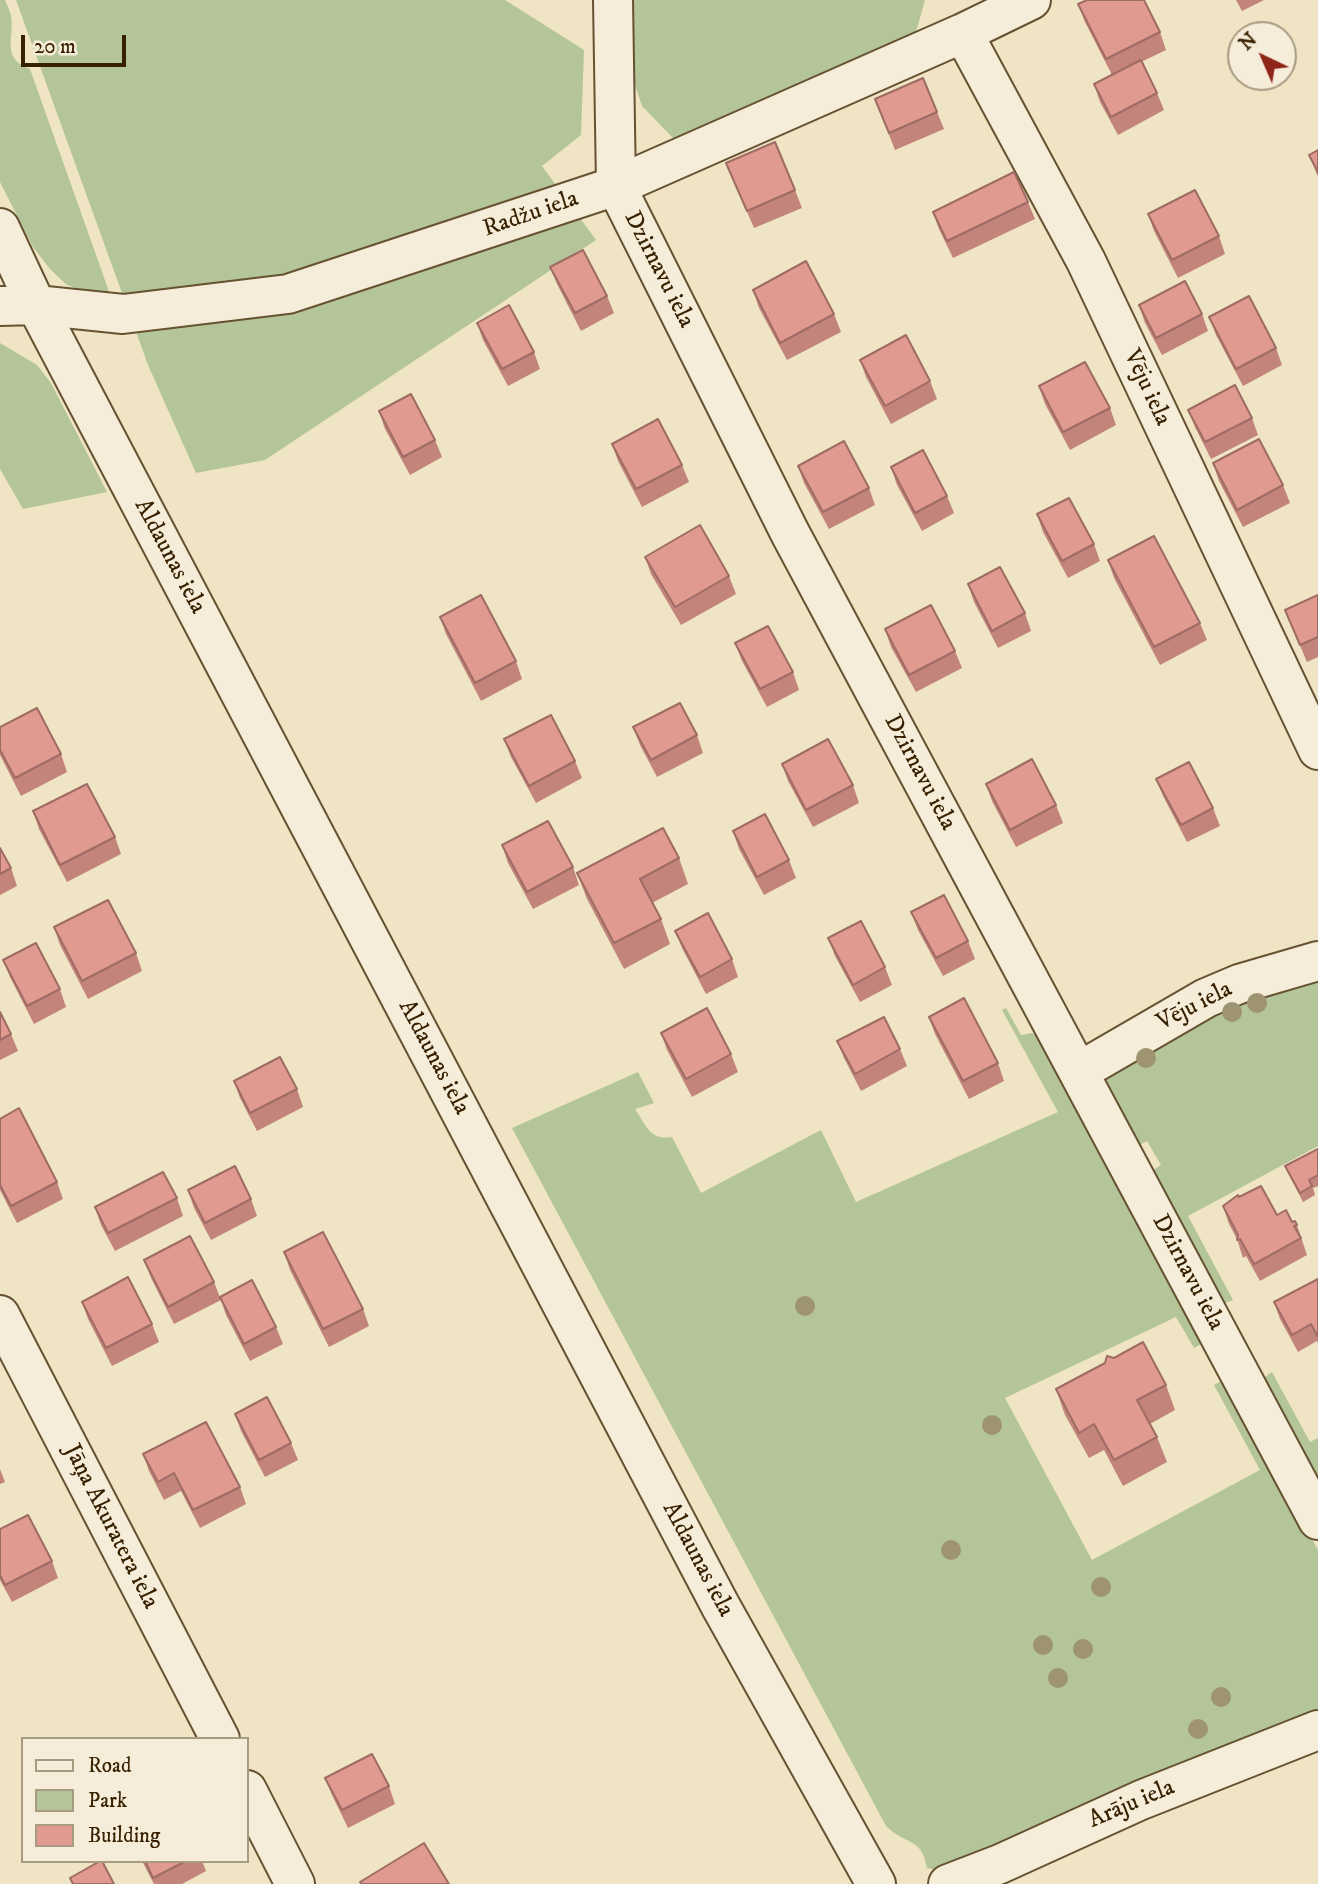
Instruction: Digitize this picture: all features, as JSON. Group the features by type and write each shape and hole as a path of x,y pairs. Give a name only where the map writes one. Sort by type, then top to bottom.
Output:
{"street":[{"name":"Dzirnavu iela","path":"612,0 616,186 790,533 1318,1520"},
{"name":"Radžu iela","path":"18,305 123,314 288,294 616,186 963,33 1031,0"},
{"name":"Vēju iela","path":"963,33 1086,261 1318,750"},
{"name":"Aldaunas iela","path":"0,228 18,305 720,1605 876,1884"},
{"name":"Vēju iela","path":"1080,1071 1206,998 1239,984 1318,961"},
{"name":"Jāņa Akuratera iela","path":"0,1315 219,1737"},
{"name":"Arāju iela","path":"948,1884 1000,1864 1141,1800 1318,1730"},
{"path":"248,1792 295,1884"}],"green space":[{"path":"0,0 5,0 11,16 12,53 15,59 30,69 112,300 67,285 50,269 33,247 0,182"},
{"path":"16,0 505,0 584,50 581,135 542,166 596,240 265,460 196,473 148,365"},
{"path":"627,0 925,0 916,32 673,138 642,106 632,76"},
{"path":"0,343 37,365 51,383 107,492 23,509 0,469"},
{"path":"1318,971 1318,1146 1188,1216 1233,1300 1225,1303 1152,1171 1161,1165 1147,1141 1138,1146 1104,1081 1105,1072 1129,1049"},
{"path":"1006,1008 1021,1035 1032,1033 1039,1036 1205,1342 1194,1348 1176,1317 1005,1398 1092,1560 1260,1470 1214,1385 1225,1379 1318,1550 1318,1713 937,1870 927,1868 925,1858 917,1846 886,1826 512,1128 638,1072 654,1103 635,1109 654,1134 658,1137 672,1137 701,1193 821,1130 856,1202 1058,1112 1002,1010"},
{"path":"1272,1372 1310,1442 1318,1438 1318,1487 1265,1377"}],"building":[{"path":"1087,0 1144,0 1160,32 1106,59 1078,4"},
{"path":"1141,60 1157,93 1111,117 1094,84"},
{"path":"923,78 937,112 889,133 875,99"},
{"path":"775,142 795,190 747,211 726,163"},
{"path":"1318,150 1318,172 1309,155"},
{"path":"1014,172 1028,202 947,241 933,212"},
{"path":"1195,190 1219,236 1172,260 1148,214"},
{"path":"583,250 607,296 575,313 550,267"},
{"path":"806,261 834,314 780,343 753,290"},
{"path":"1185,281 1202,314 1156,338 1139,305"},
{"path":"1249,296 1276,348 1236,369 1209,317"},
{"path":"509,305 534,352 502,369 477,323"},
{"path":"906,335 930,381 885,406 860,360"},
{"path":"1085,362 1110,408 1063,432 1039,386"},
{"path":"1235,385 1252,418 1205,442 1188,410"},
{"path":"411,394 435,440 403,457 379,411"},
{"path":"658,419 682,465 636,489 612,444"},
{"path":"1259,439 1283,485 1237,510 1213,463"},
{"path":"844,441 869,488 823,512 798,466"},
{"path":"923,450 947,496 915,513 891,467"},
{"path":"1069,498 1094,544 1062,561 1037,514"},
{"path":"700,525 729,576 675,607 645,557"},
{"path":"1154,536 1200,623 1154,647 1108,560"},
{"path":"1000,567 1025,613 992,631 968,584"},
{"path":"481,595 516,661 475,683 440,617"},
{"path":"1318,595 1318,637 1300,645 1285,610"},
{"path":"931,605 955,651 909,675 885,629"},
{"path":"768,626 793,672 760,689 735,643"},
{"path":"680,703 697,735 651,760 633,727"},
{"path":"37,708 61,754 15,778 0,750 0,727"},
{"path":"551,715 575,761 529,786 504,739"},
{"path":"828,739 853,785 806,810 782,764"},
{"path":"1032,759 1056,805 1010,830 986,784"},
{"path":"1189,762 1213,808 1181,825 1156,779"},
{"path":"87,784 115,837 60,865 33,811"},
{"path":"765,814 789,860 757,877 733,831"},
{"path":"548,821 573,867 527,892 502,845"},
{"path":"663,828 679,858 640,879 661,919 614,943 577,873"},
{"path":"0,848 11,868 0,874"},
{"path":"944,895 968,941 936,958 911,912"},
{"path":"108,900 136,953 82,981 54,927"},
{"path":"708,913 732,959 700,977 675,931"},
{"path":"861,921 885,967 853,985 828,938"},
{"path":"36,943 60,989 27,1006 3,960"},
{"path":"964,998 998,1063 963,1081 929,1017"},
{"path":"707,1008 731,1054 686,1079 661,1033"},
{"path":"0,1012 11,1034 0,1040"},
{"path":"884,1017 900,1049 855,1074 837,1041"},
{"path":"280,1057 297,1089 250,1113 234,1081"},
{"path":"19,1108 57,1182 11,1206 0,1185 0,1119"},
{"path":"1318,1149 1318,1175 1309,1180 1312,1186 1300,1193 1285,1166"},
{"path":"235,1166 251,1199 205,1223 188,1190"},
{"path":"163,1172 177,1198 108,1233 95,1207"},
{"path":"1261,1186 1277,1215 1286,1210 1292,1222 1295,1221 1297,1225 1294,1226 1301,1238 1254,1264 1240,1239 1237,1240 1238,1235 1223,1206 1238,1195 1239,1197"},
{"path":"323,1232 363,1309 323,1329 284,1252"},
{"path":"190,1236 214,1282 168,1307 144,1260"},
{"path":"128,1277 152,1324 106,1348 82,1302"},
{"path":"1318,1279 1318,1337 1311,1324 1292,1335 1274,1302"},
{"path":"252,1280 276,1327 244,1344 220,1297"},
{"path":"1143,1342 1166,1385 1137,1400 1157,1437 1114,1460 1094,1424 1079,1433 1056,1389 1105,1363 1107,1356 1114,1358"},
{"path":"267,1397 291,1443 259,1460 235,1414"},
{"path":"206,1422 240,1487 193,1510 174,1473 158,1482 143,1454"},
{"path":"28,1515 52,1561 5,1585 0,1575 0,1529"},
{"path":"372,1754 389,1786 342,1810 325,1778"},
{"path":"424,1843 449,1884 360,1882"},
{"path":"96,1863 103,1863 114,1884 73,1884 70,1878"},
{"path":"146,1863 182,1863 153,1878"}]}
